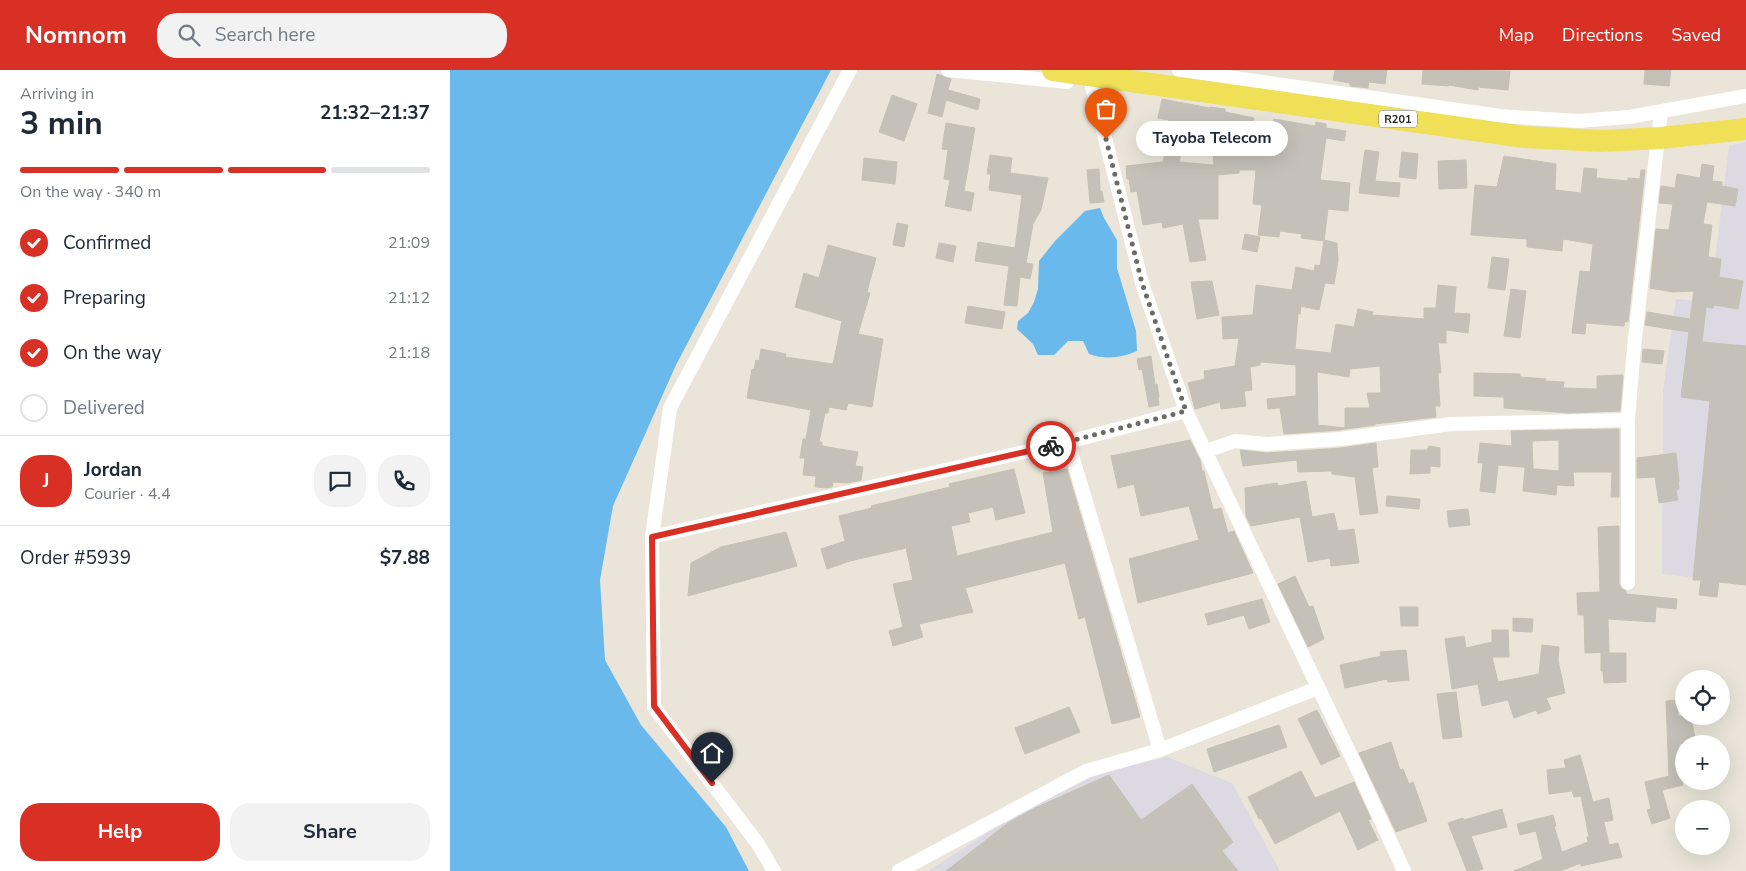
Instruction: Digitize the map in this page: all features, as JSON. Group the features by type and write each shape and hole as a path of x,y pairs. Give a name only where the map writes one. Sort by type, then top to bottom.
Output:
{"main road":[{"name":"R201","path":"1052,70 1524,137 1601,141 1660,138 1746,129"}],"street":[{"path":"774,871 758,844 654,706 652,537 670,408 850,70"},
{"path":"948,70 1093,85"},
{"path":"1088,70 1142,283 1186,411 1404,871"},
{"path":"1179,70 1500,116 1578,121 1630,117 1746,96"},
{"path":"1628,583 1628,420 1634,347 1661,112"},
{"path":"652,537 1068,442 1186,411"},
{"path":"1206,451 1235,442 1267,444 1340,439 1451,424 1628,420"},
{"path":"1068,442 1160,750"},
{"path":"899,871 1086,771 1160,750 1318,688"}],"shaded area":[{"path":"1746,142 1746,583 1662,574 1663,390 1676,299 1710,302 1729,146"},
{"path":"1167,757 1232,783 1280,871 928,871 1016,814 1103,772"}],"water":[{"path":"450,70 831,70 676,365 613,506 600,580 605,660 641,725 726,827 749,871 450,871"},
{"path":"1100,208 1117,240 1117,268 1136,331 1137,351 1119,357 1107,358 1089,354 1083,341 1068,341 1054,355 1038,355 1033,344 1017,329 1018,321 1028,313 1034,302 1038,289 1039,261 1055,241 1085,211"}],"building":[{"path":"1335,70 1387,70 1385,84 1369,82 1368,88 1350,86 1350,83 1333,80"},
{"path":"1423,70 1510,71 1508,90 1478,87 1478,90 1449,85 1422,84"},
{"path":"1645,70 1671,70 1669,86 1644,84"},
{"path":"937,74 951,79 948,90 980,99 978,110 946,100 942,117 928,113"},
{"path":"892,95 917,104 904,141 879,132"},
{"path":"1162,99 1225,109 1225,112 1254,118 1249,147 1269,150 1274,119 1315,126 1316,122 1326,124 1326,128 1346,131 1344,141 1326,138 1320,180 1350,183 1348,211 1328,209 1324,241 1301,238 1302,234 1280,231 1279,237 1258,235 1262,205 1253,204 1256,170 1239,170 1239,173 1218,175 1218,219 1198,219 1206,260 1190,262 1183,224 1163,228 1162,222 1143,225 1137,191 1131,192 1129,179 1127,179 1126,166 1163,162 1169,120 1158,118","holes":["1185,135 1212,138 1214,165 1179,162"]},
{"path":"946,123 975,128 964,191 974,193 971,211 945,206 950,180 944,179 948,150 942,149"},
{"path":"1365,150 1379,152 1375,181 1400,183 1399,197 1359,193"},
{"path":"1402,152 1418,154 1416,179 1399,177"},
{"path":"990,155 1012,158 1010,173 1048,178 1041,210 1033,224 1026,263 1033,264 1030,279 1020,277 1017,306 1004,305 1009,266 975,261 978,242 1015,248 1022,195 989,190 991,174 987,174"},
{"path":"1504,156 1556,164 1555,190 1581,193 1584,168 1597,169 1596,178 1628,181 1628,178 1640,179 1641,170 1645,170 1628,322 1625,321 1624,326 1586,323 1585,334 1572,333 1580,271 1590,272 1593,244 1563,239 1562,251 1527,247 1527,239 1471,235 1475,185 1497,187"},
{"path":"864,158 897,162 895,184 862,180"},
{"path":"1466,160 1467,188 1439,189 1438,161"},
{"path":"1702,164 1714,166 1712,181 1722,182 1722,186 1738,189 1735,206 1707,202 1703,224 1712,225 1708,257 1721,259 1719,277 1743,281 1738,309 1714,305 1713,308 1706,307 1702,342 1746,346 1746,585 1719,582 1717,597 1699,595 1701,580 1693,580 1710,401 1681,397 1689,332 1645,325 1647,312 1690,319 1694,291 1673,292 1650,288 1656,229 1669,230 1673,204 1659,203 1661,186 1675,188 1677,174 1700,178"},
{"path":"1099,169 1100,191 1102,191 1104,202 1090,203 1087,170"},
{"path":"897,223 908,225 904,247 893,245"},
{"path":"1245,234 1260,237 1257,252 1242,249"},
{"path":"1324,240 1337,243 1338,260 1334,284 1325,283 1319,310 1301,306 1300,314 1298,314 1295,349 1331,353 1336,324 1354,327 1358,309 1373,312 1372,315 1424,319 1424,308 1436,308 1438,285 1456,287 1454,313 1470,314 1468,333 1446,330 1446,343 1438,343 1441,373 1438,373 1440,406 1435,406 1436,417 1339,430 1284,434 1280,408 1268,409 1267,399 1296,396 1296,365 1260,362 1260,365 1250,367 1252,390 1244,391 1246,406 1221,409 1220,402 1195,409 1188,383 1205,379 1204,371 1235,366 1239,338 1223,339 1222,317 1253,315 1256,285 1292,290 1296,267 1314,271 1315,265 1320,266","holes":["1380,366 1381,393 1367,393 1370,408 1345,408 1345,428 1318,425 1317,372 1349,377 1350,369"]},
{"path":"939,243 956,246 953,262 936,258"},
{"path":"828,245 876,258 867,292 870,293 858,334 883,339 872,407 848,403 846,410 829,407 828,413 825,413 819,442 822,442 822,446 858,452 855,466 863,467 861,480 848,483 833,482 832,487 827,488 815,487 816,476 803,475 805,458 800,458 803,439 806,439 811,410 747,398 752,369 754,370 756,360 759,361 761,349 786,354 785,357 833,364 842,321 795,307 804,273 819,278"},
{"path":"1492,257 1509,259 1505,290 1488,288"},
{"path":"1212,281 1219,315 1197,319 1191,282"},
{"path":"1511,289 1526,291 1520,338 1504,336"},
{"path":"968,306 1005,312 1002,329 965,323"},
{"path":"1643,349 1664,351 1662,364 1642,362"},
{"path":"1151,356 1159,405 1149,407 1142,369 1139,370 1137,359"},
{"path":"1474,373 1520,374 1520,377 1564,382 1563,388 1597,389 1597,376 1623,375 1620,411 1569,413 1504,408 1504,397 1474,396"},
{"path":"1619,429 1619,497 1611,497 1612,472 1573,472 1574,486 1557,485 1556,495 1523,491 1525,468 1559,471 1559,440 1532,441 1533,468 1498,465 1495,493 1480,491 1483,463 1478,463 1480,443 1512,446 1511,431"},
{"path":"1190,440 1200,460 1202,471 1204,471 1213,510 1221,508 1228,533 1234,531 1253,573 1138,603 1129,559 1199,540 1189,506 1141,516 1134,484 1118,488 1111,456"},
{"path":"1376,443 1378,467 1372,468 1378,513 1360,515 1355,477 1332,474 1332,471 1298,472 1297,460 1243,466 1240,450 1267,453 1341,448"},
{"path":"1429,446 1440,448 1440,467 1430,466 1430,473 1410,474 1411,450 1427,450"},
{"path":"1676,453 1679,481 1679,489 1676,490 1678,500 1659,503 1655,477 1637,478 1637,458"},
{"path":"1014,469 1025,513 996,520 993,507 968,513 970,522 951,526 957,556 1053,532 1043,473 1067,469 1140,717 1112,724 1085,617 1079,619 1065,563 965,588 973,612 919,624 923,637 893,646 889,631 903,627 893,584 913,580 906,548 850,561 827,569 821,549 845,541 839,516 872,508 871,506 950,487 949,484"},
{"path":"1306,481 1312,517 1334,513 1338,531 1354,529 1359,563 1331,566 1330,558 1308,562 1300,517 1251,526 1246,516 1245,488 1277,483 1278,486"},
{"path":"1387,496 1420,499 1419,509 1386,506"},
{"path":"1468,509 1470,525 1449,527 1447,511"},
{"path":"1619,526 1619,583 1621,588 1626,591 1626,594 1677,599 1676,609 1656,607 1655,622 1608,619 1609,652 1585,653 1584,615 1578,615 1577,593 1600,592 1598,527"},
{"path":"786,532 797,566 688,596 691,563 721,547"},
{"path":"1295,576 1309,607 1313,606 1324,639 1308,647 1278,584"},
{"path":"1262,599 1270,622 1249,629 1244,615 1208,625 1205,614"},
{"path":"1400,607 1418,607 1418,626 1401,626"},
{"path":"1513,618 1533,619 1532,632 1513,631"},
{"path":"1492,630 1508,630 1509,657 1492,657 1498,682 1539,674 1542,645 1559,647 1558,660 1565,693 1546,698 1551,709 1538,714 1536,710 1514,718 1508,700 1482,706 1478,684 1452,689 1445,639 1464,636 1466,648 1492,642"},
{"path":"1406,650 1409,680 1388,682 1387,679 1345,688 1340,665 1381,656 1380,652"},
{"path":"1601,653 1626,653 1626,682 1604,683 1603,671 1601,671"},
{"path":"1456,692 1462,737 1443,739 1437,694"},
{"path":"1675,700 1675,725 1693,725 1694,735 1675,735 1675,787 1662,790 1670,818 1652,824 1647,810 1651,809 1645,782 1669,776 1666,701"},
{"path":"1069,707 1080,732 1025,754 1015,728"},
{"path":"1317,710 1340,756 1321,765 1298,719"},
{"path":"1279,725 1287,747 1214,772 1207,749"},
{"path":"1391,742 1400,770 1403,769 1409,784 1413,782 1427,821 1396,832 1359,753"},
{"path":"1580,755 1593,802 1609,798 1613,820 1604,822 1609,845 1618,843 1622,857 1581,866 1581,863 1560,871 1514,871 1543,859 1536,831 1520,835 1517,824 1553,815 1556,826 1554,826 1562,852 1588,842 1587,837 1589,837 1581,796 1574,797 1572,791 1549,794 1547,770 1566,768 1564,760"},
{"path":"1301,771 1315,798 1354,782 1371,819 1368,820 1378,840 1358,850 1340,811 1275,844 1248,797"},
{"path":"1109,775 1141,820 1192,784 1233,842 1222,851 1238,871 946,871 1008,823 1035,808"},
{"path":"1502,809 1507,827 1471,836 1483,869 1467,871 1448,823"}],"way so far":[{"path":"1051,446 1186,411 1142,283 1106,139"}],"place":[{"name":"Tayoba Telecom","path":"1106,139"}],"route":[{"path":"712,783 654,706 652,537 1051,446"}]}
